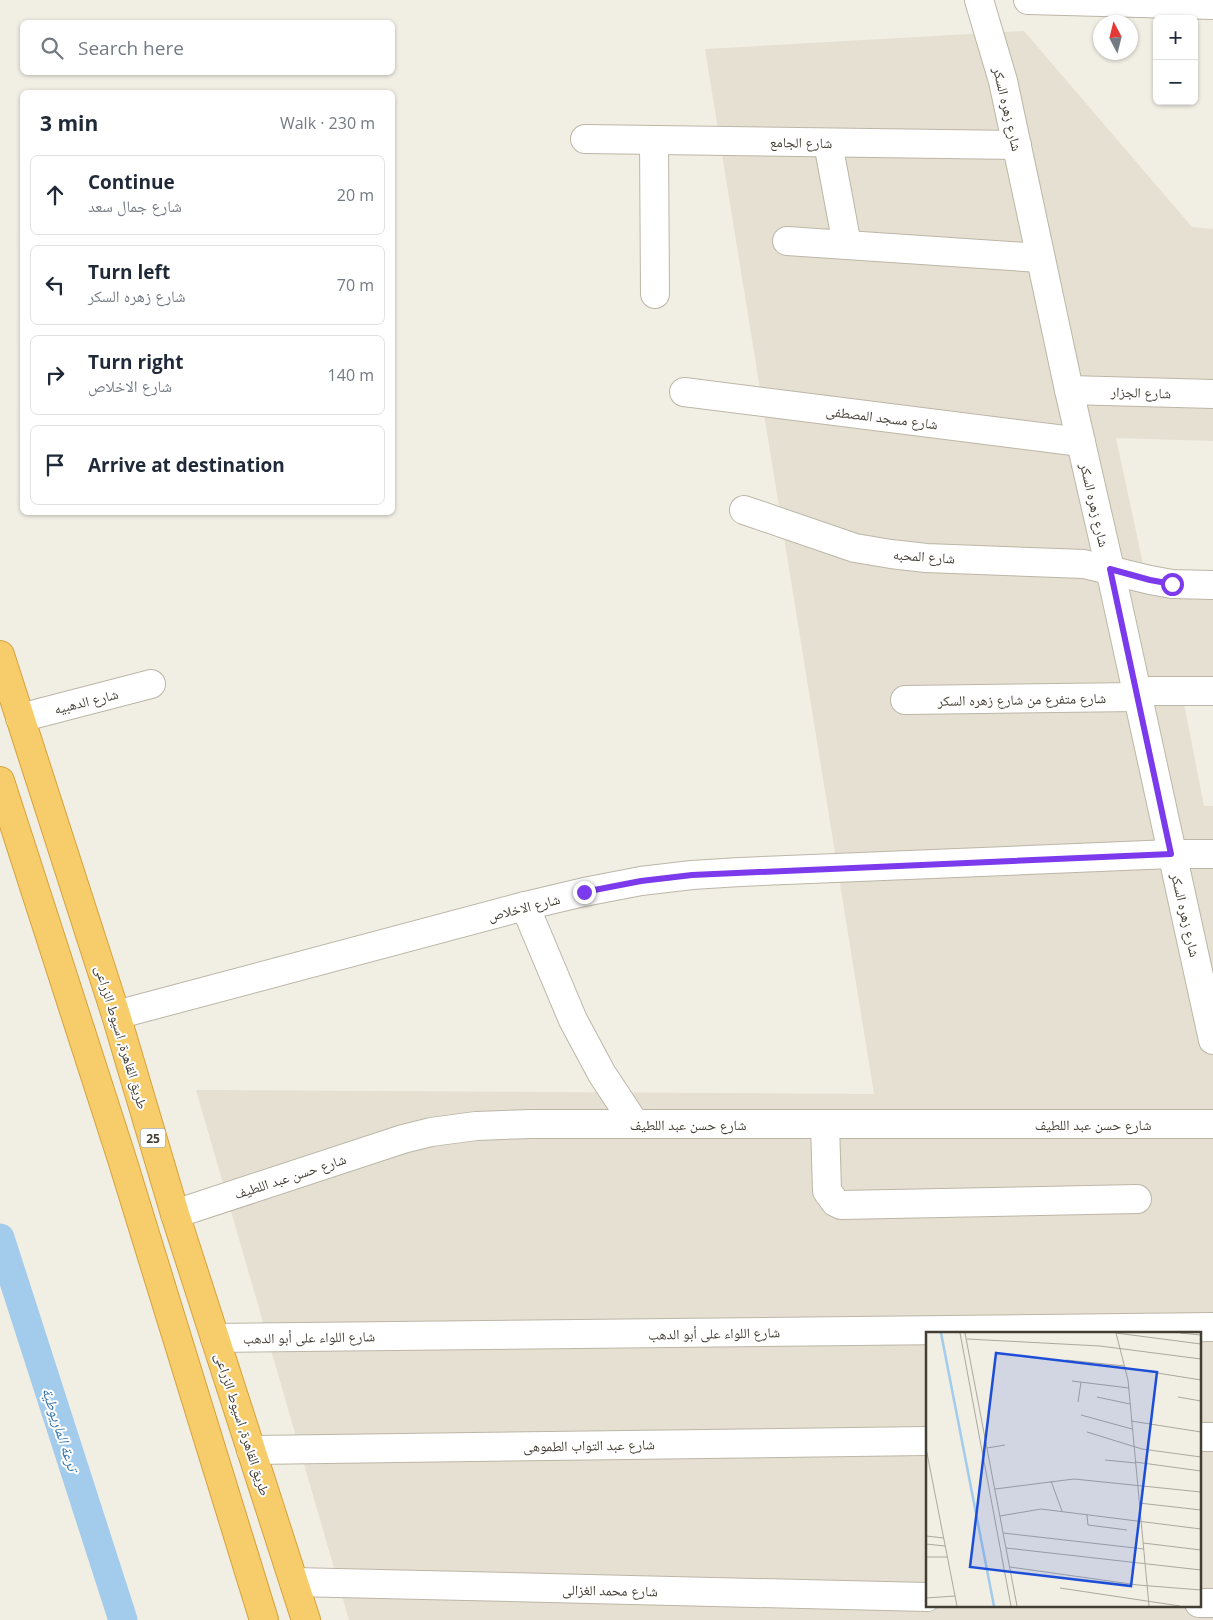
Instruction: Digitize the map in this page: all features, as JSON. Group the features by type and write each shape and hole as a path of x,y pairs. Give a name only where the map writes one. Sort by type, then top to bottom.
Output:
{"highway":[{"name":"طريق القاهرة, اسيوط الزراعى","path":"0,655 116,1015 175,1214 306,1620"},
{"path":"0,781 121,1156 264,1620"}],"street":[{"name":"شارع زهره السكر","path":"979,0 1003,82 1171,854 1208,987 1213,1040"},
{"path":"1028,0 1213,5"},
{"name":"شارع الجامع","path":"585,139 1017,145"},
{"path":"654,140 654,294"},
{"path":"828,143 847,245"},
{"path":"788,241 1040,258"},
{"name":"شارع الجزار","path":"1069,390 1213,394"},
{"name":"شارع مسجد المصطفى","path":"684,392 1081,442"},
{"name":"شارع المحبه","path":"744,510 855,548 890,554 926,558 1084,564 1165,583 1213,585"},
{"name":"شارع الدهبيه","path":"20,718 151,684"},
{"name":"شارع متفرع من شارع زهره السكر","path":"905,700 1213,691"},
{"name":"شارع الاخلاص","path":"116,1015 525,906 641,881 692,875 1171,854 1213,854"},
{"path":"525,906 573,1020 602,1074 635,1124"},
{"name":"شارع حسن عبد اللطيف","path":"175,1214 403,1139 432,1132 476,1126 635,1124 1213,1124"},
{"path":"825,1124 827,1191 830,1197 842,1205 1136,1199"},
{"name":"شارع اللواء على أبو الدهب","path":"215,1338 1213,1327"},
{"path":"1200,1437 1213,1437"},
{"name":"شارع عبد التواب الطموهى","path":"251,1450 926,1441"},
{"name":"شارع محمد الغزالى","path":"294,1582 926,1597"},
{"path":"1200,1603 1213,1603"}],"shaded area":[{"path":"1024,31 1192,227 1213,229 1213,441 1116,438 1146,578 1213,578 1213,687 1181,688 1204,806 1213,806 1213,1620 349,1620 196,1090 874,1094 705,49"}],"waterway":[{"name":"ترعة الماريوطية","path":"0,1238 123,1620"}],"route":[{"path":"584,892 641,881 692,875 1171,854 1110,569 1172,584"}]}
